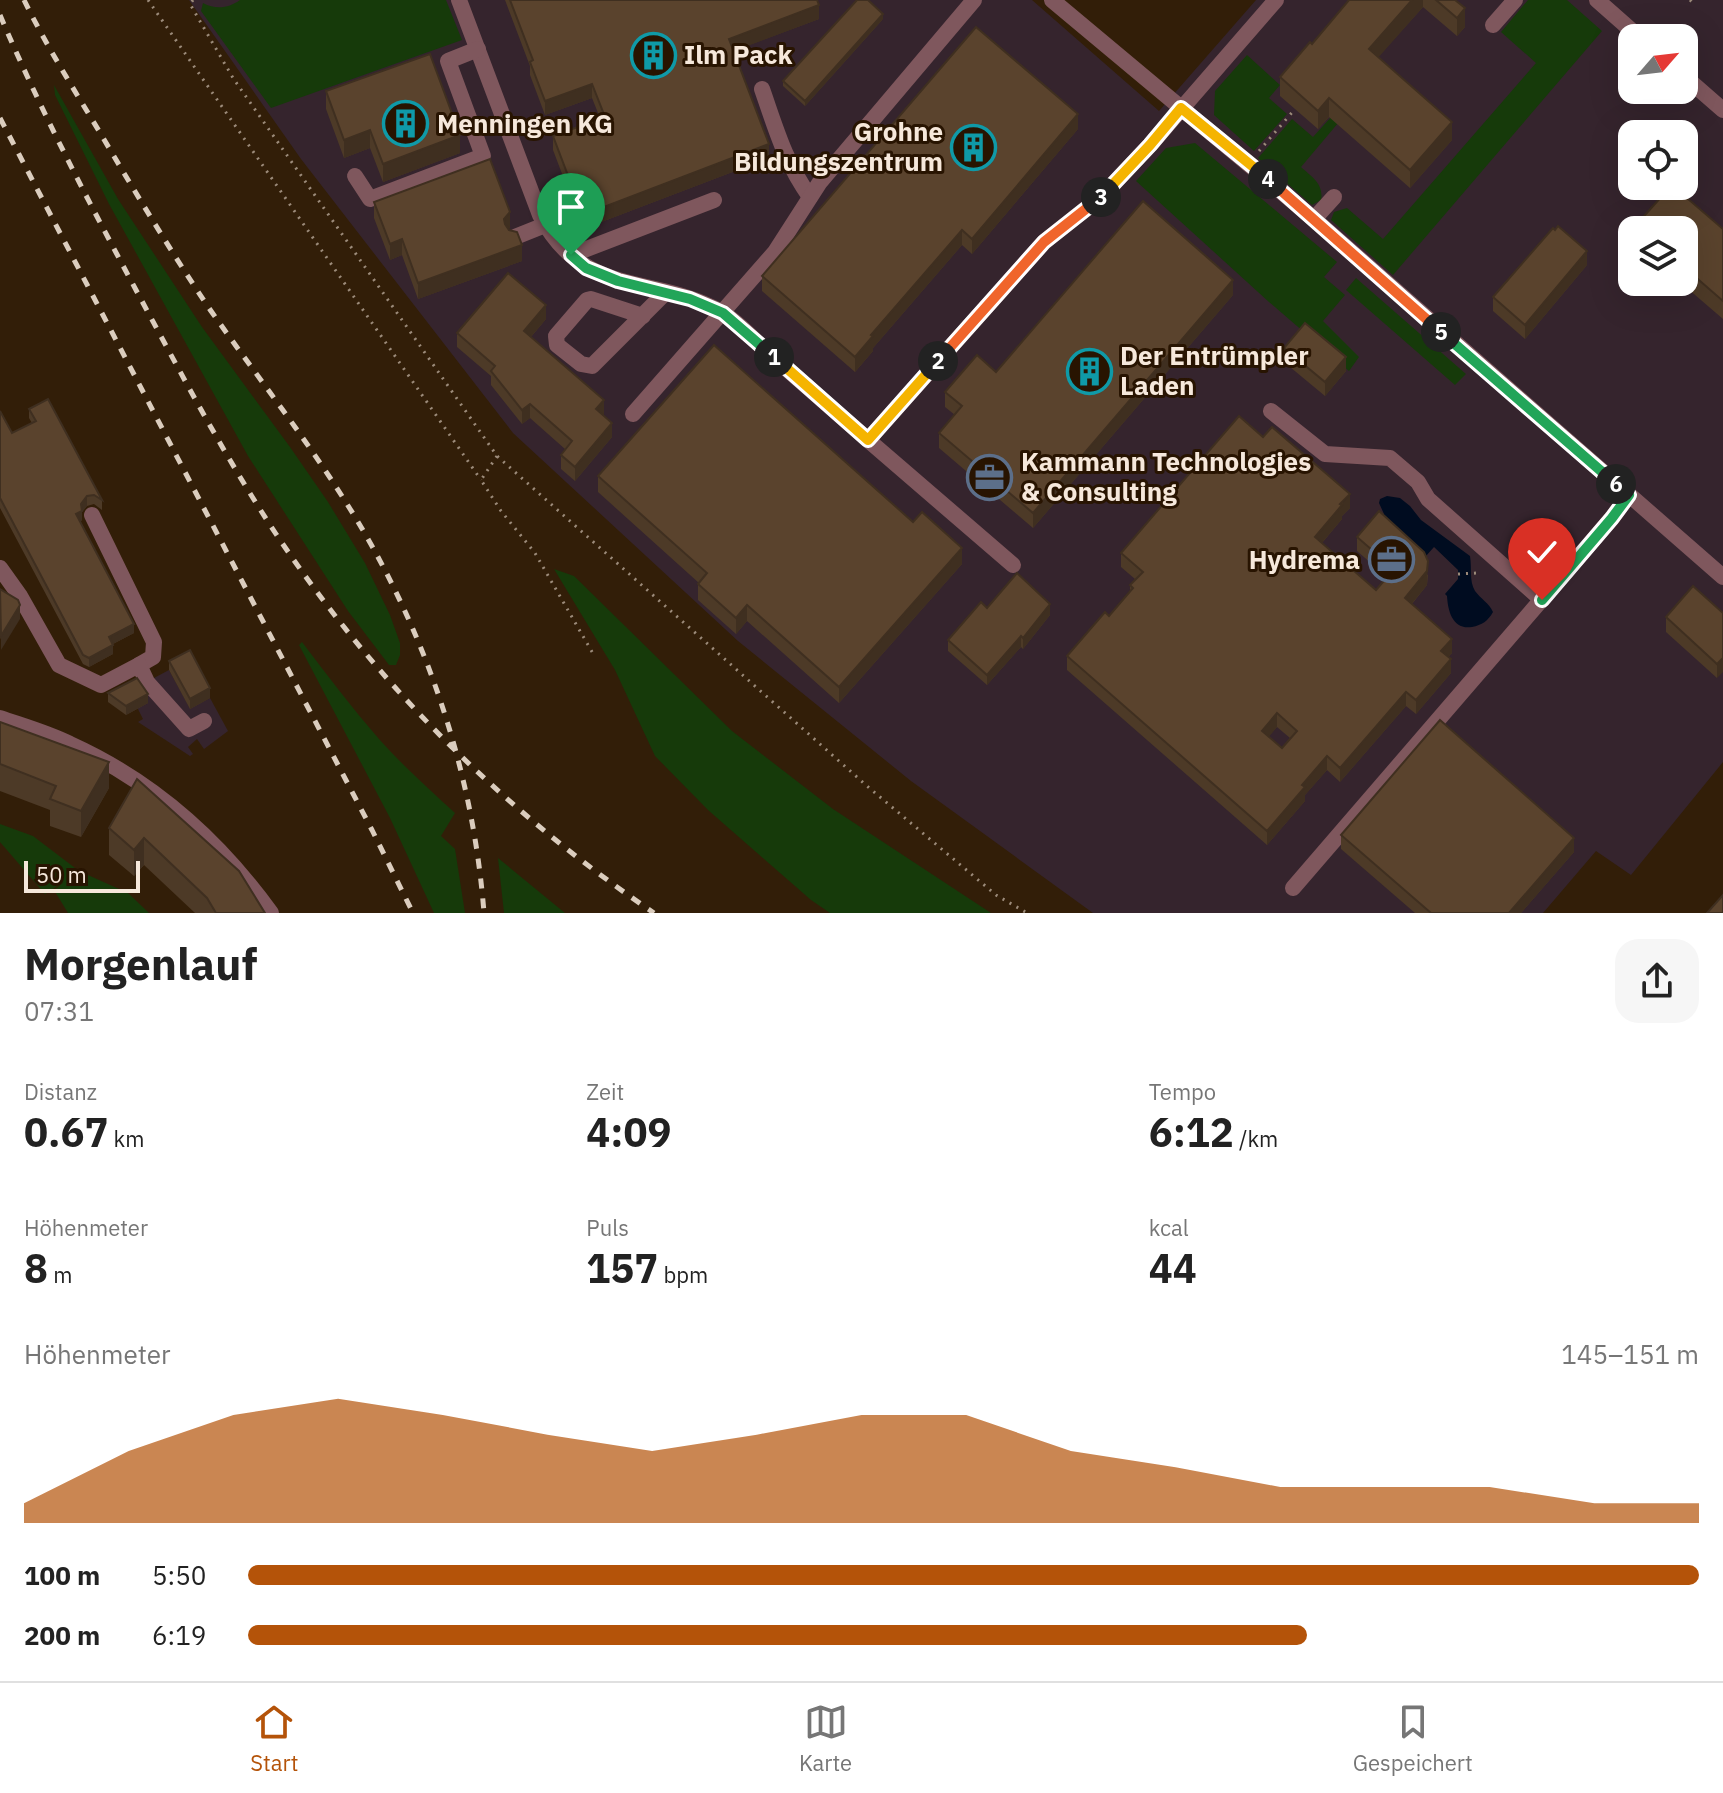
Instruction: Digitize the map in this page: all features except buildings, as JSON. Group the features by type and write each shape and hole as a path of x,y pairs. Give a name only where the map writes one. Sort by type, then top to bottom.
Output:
{"street":[{"path":"459,0 545,225 564,248 586,268 618,281 690,299 723,313 1013,565"},
{"path":"633,414 775,252 820,182 974,0"},
{"path":"1052,0 1248,162 1723,577"},
{"path":"868,440 1044,242 1102,196 1150,145 1276,0"},
{"path":"1493,25 1515,0"},
{"path":"1597,0 1624,24"},
{"path":"355,176 370,199 483,156 448,61 478,49"},
{"path":"1698,88 1723,110"},
{"path":"762,89 788,162 810,197"},
{"path":"1314,219 1334,197"},
{"path":"571,255 714,200"},
{"path":"515,237 545,225"},
{"path":"643,316 587,300 556,336 557,345 581,364 592,366 643,316 665,293"},
{"path":"1271,411 1325,454 1390,458 1418,482 1428,499 1542,600"},
{"path":"1293,888 1629,495"},
{"path":"0,568 20,596 59,665 101,685 153,657 154,642 92,515"},
{"path":"139,665 147,682 189,729 204,721"},
{"path":"0,718 69,743 147,788 178,811 232,862 271,913"}],"path":[{"path":"148,0 501,511 535,553 595,657"},
{"path":"193,0 190,4 233,78 497,456 867,786 996,895 1027,913"},
{"path":"1248,162 1295,109"},
{"path":"481,480 497,456"},
{"path":"1458,574 1477,573"}],"shaded area":[{"path":"189,0 1032,0 1159,111 1256,0 1723,0 1723,762 1631,875 1596,851 1543,913 1093,913 911,781 738,641 513,433 301,159"},
{"path":"169,670 190,708 210,698 228,731 204,749 197,739 188,747 193,754 190,756 138,722 143,719 138,709 139,686"}],"green space":[{"path":"240,0 446,0 462,40 271,108 201,11 203,3 222,7"},
{"path":"1528,0 1567,0 1602,31 1393,275 1331,220 1334,212 1347,208 1383,239 1536,63 1501,32"},
{"path":"1247,55 1280,85 1269,98 1287,114 1254,151 1214,115 1215,91"},
{"path":"54,85 118,199 202,327 328,502 365,563 400,643 396,665 389,665 348,611 248,456 109,204 55,95"},
{"path":"1332,116 1339,122 1301,167 1321,190 1321,200 1312,205 1258,158 1292,119 1313,137"},
{"path":"1195,143 1337,262 1324,277 1345,295 1323,321 1359,357 1349,371 1136,181 1166,148"},
{"path":"1356,278 1466,374 1455,385 1346,290"},
{"path":"554,569 574,576 732,731 833,809 991,913 830,913 811,900 708,810 655,756 615,670"},
{"path":"302,642 379,739 455,813 441,836 455,849 465,913 434,913 390,818 299,645"},
{"path":"0,824 33,836 79,871 128,893 149,913 68,913 54,890 64,882 45,894 0,842"},
{"path":"498,858 565,913 504,913"}],"water":[{"path":"1387,496 1400,498 1421,520 1470,556 1473,587 1493,612 1489,618 1476,626 1466,627 1456,623 1445,594 1458,579 1458,570 1434,547 1422,563 1379,525 1384,514 1380,499"}],"railway":[{"path":"24,0 167,244 331,479 375,551 421,649 456,752 469,806 484,913"},
{"path":"0,15 68,160 191,391 258,506 315,589 400,693 495,788 599,874 654,913"},
{"path":"0,118 413,913"}],"place":[{"name":"Ilm Pack","path":"653,55"},
{"name":"Menningen KG","path":"406,124"},
{"name":"Grohne Bildungszentrum","path":"974,147"},
{"name":"Der Entrümpler Laden","path":"1089,371"},
{"name":"Kammann Technologies & Consulting","path":"990,477"},
{"name":"Hydrema","path":"1391,560"}],"route":[{"path":"571,255 586,268 618,281 690,299 723,313 868,440 1044,242 1102,196 1181,108 1314,219 1629,495 1542,600"}]}
